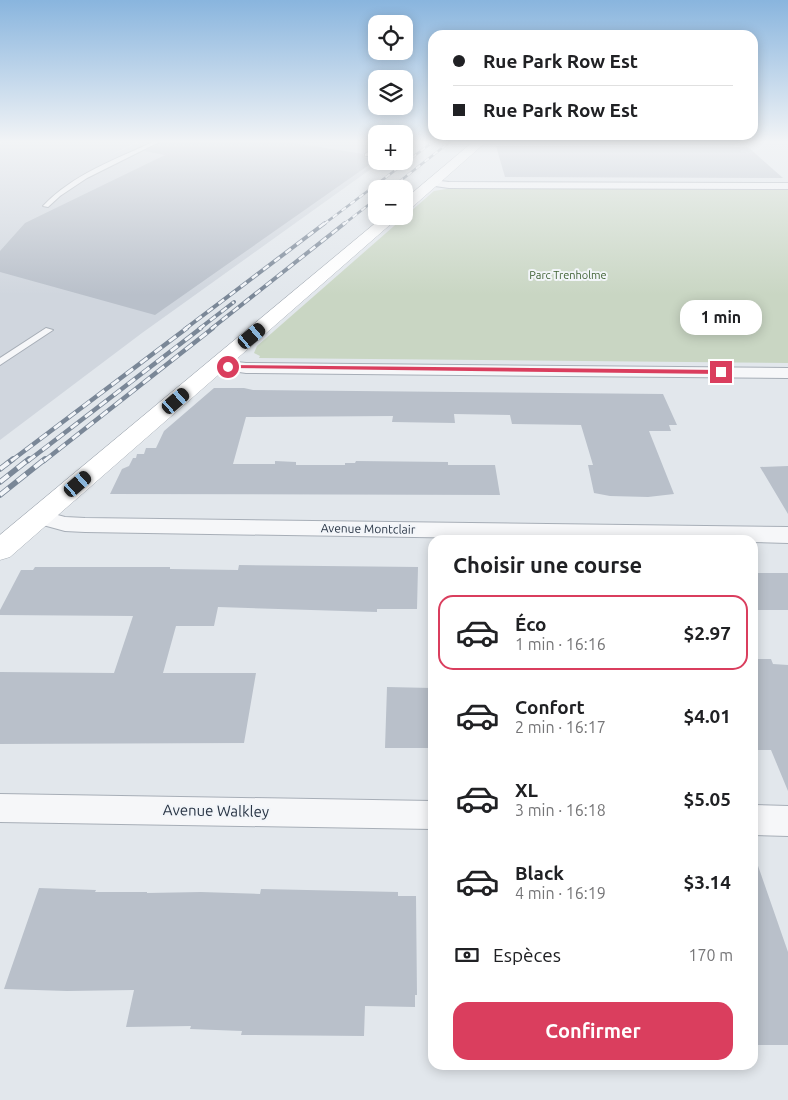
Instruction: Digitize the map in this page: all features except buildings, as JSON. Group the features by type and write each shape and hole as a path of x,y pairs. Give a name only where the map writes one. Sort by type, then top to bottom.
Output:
{"street":[{"path":"0,550 382,225"},
{"path":"218,365 260,368 788,373"},
{"name":"Avenue Montclair","path":"39,517 60,523 84,525 788,535"},
{"name":"Avenue Walkley","path":"0,808 428,815"},
{"path":"758,820 788,821"}],"lane":[{"path":"46,206 60,192"},
{"path":"0,362 49,330"}],"shaded area":[{"path":"0,192 338,192 142,333 0,440"}],"green space":[{"name":"Parc Trenholme","path":"432,192 788,192 788,363 259,358 260,356 254,353 257,346 395,225 413,225 413,209"}],"railway":[{"path":"324,224 366,192"},
{"path":"344,224 368,205"},
{"path":"185,329 325,223"},
{"path":"211,329 345,223"},
{"path":"199,329 234,302"},
{"path":"11,461 187,328"},
{"path":"28,461 201,328"},
{"path":"44,461 213,328"},
{"path":"0,469 13,459"},
{"path":"0,482 29,459"},
{"path":"0,495 45,459"}],"route":[{"path":"228,367 721,372"}]}
